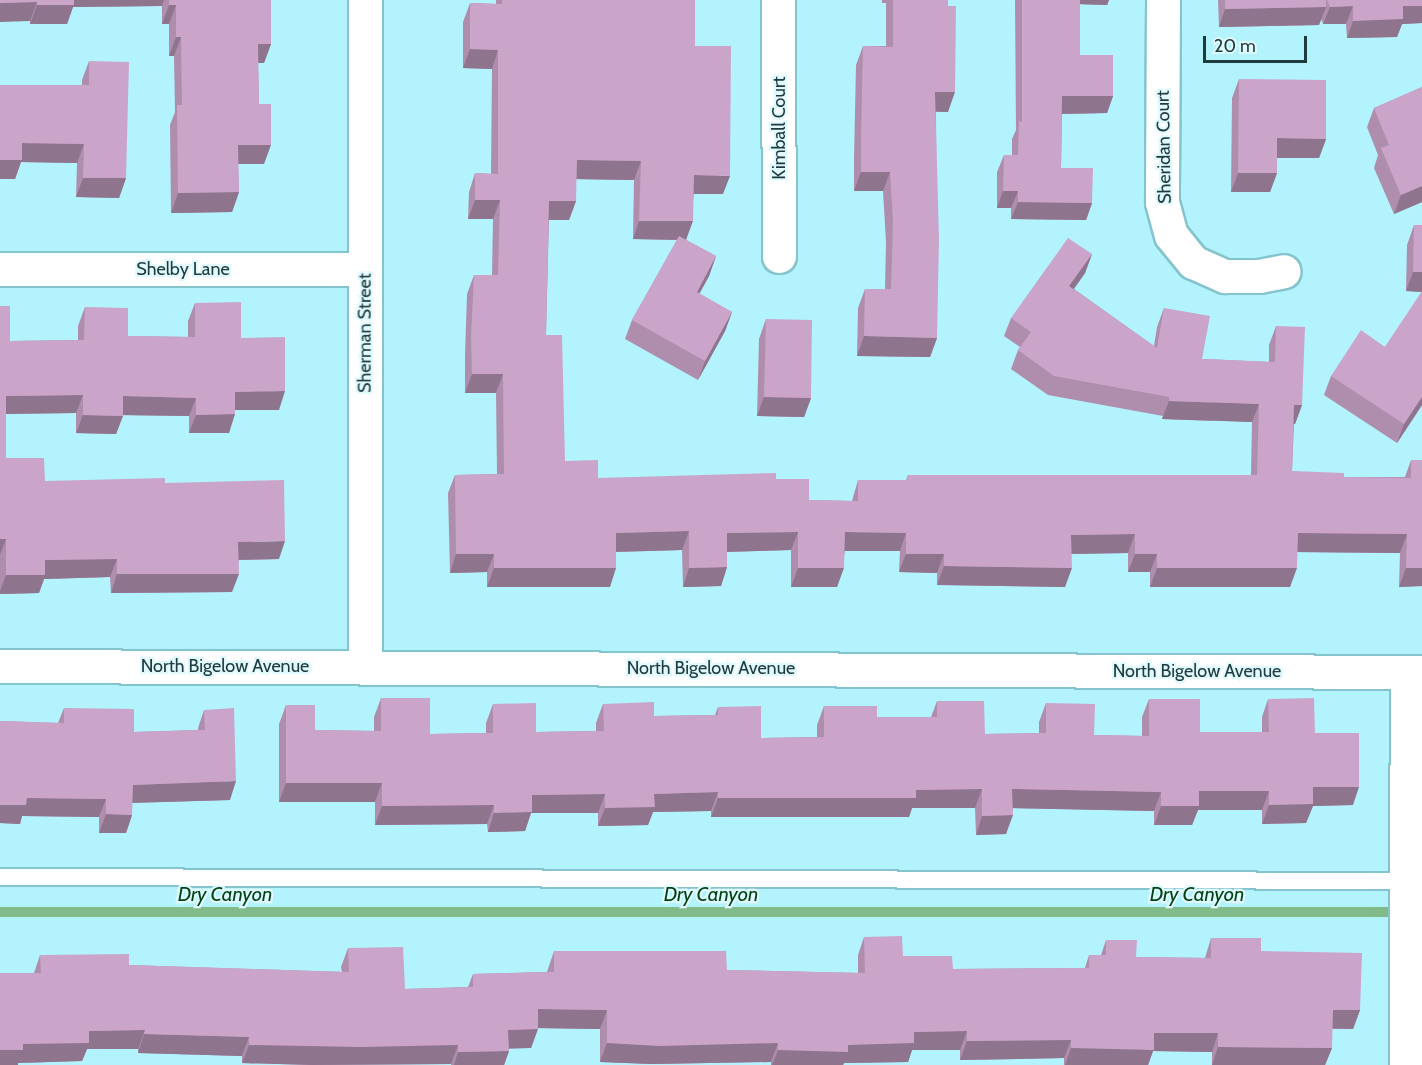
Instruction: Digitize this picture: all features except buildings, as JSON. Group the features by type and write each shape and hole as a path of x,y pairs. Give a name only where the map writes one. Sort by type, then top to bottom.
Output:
{"street":[{"name":"Sherman Street","path":"365,0 365,666"},
{"name":"Kimball Court","path":"778,0 779,256"},
{"name":"Sheridan Court","path":"1163,0 1162,201 1171,235 1193,262 1225,276 1259,276 1284,271"},
{"name":"Shelby Lane","path":"0,269 365,269"},
{"name":"North Bigelow Avenue","path":"0,666 365,666 1415,673"},
{"path":"1406,1065 1407,936 1412,884 1415,673"}],"lane":[{"path":"0,877 1412,884"}],"waterway":[{"name":"Dry Canyon","path":"0,912 1404,912"}]}
